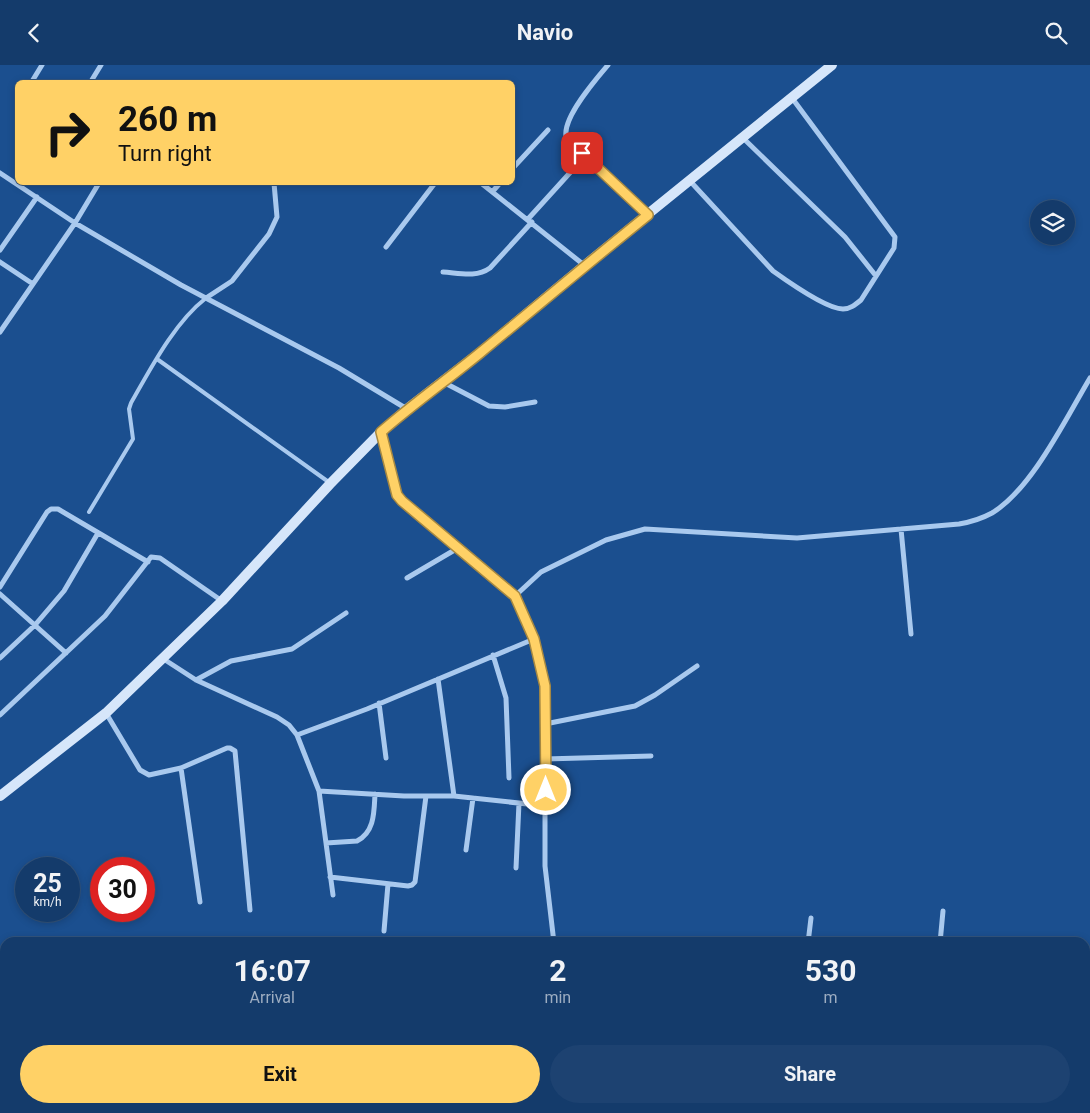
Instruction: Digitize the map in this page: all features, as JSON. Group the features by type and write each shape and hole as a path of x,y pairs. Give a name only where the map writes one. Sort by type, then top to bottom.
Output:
{"main road":[{"path":"1,794 106,713 222,601 330,484 381,432 407,409 443,382 832,65"}],"street":[{"path":"33,80 42,65"},
{"path":"92,80 101,65"},
{"path":"608,65 580,99 566,130 566,136 648,215"},
{"path":"690,181 773,271 829,306 843,309 853,307 860,301 894,248 895,237 792,97"},
{"path":"515,166 548,130"},
{"path":"743,138 845,237 876,276"},
{"path":"443,272 477,275 484,273 577,165"},
{"path":"0,173 15,183"},
{"path":"18,185 75,223 206,298 339,368 407,409"},
{"path":"0,332 75,223 98,185"},
{"path":"206,298 232,281 269,234 278,217 274,185"},
{"path":"386,247 433,185"},
{"path":"484,185 585,265"},
{"path":"493,191 498,185"},
{"path":"0,250 37,197"},
{"path":"0,262 33,284"},
{"path":"515,596 542,572 606,540 645,529 797,538 959,525 976,521 993,513 1018,491 1040,461 1090,377"},
{"path":"443,382 489,406 505,407 535,402"},
{"path":"381,432 397,495 413,512 515,596 534,639 545,686 545,866 553,937"},
{"path":"0,587 47,512 51,509 58,509 148,562"},
{"path":"900,529 911,634"},
{"path":"0,658 35,625 64,591 98,533"},
{"path":"407,578 458,548"},
{"path":"0,715 105,616 151,557 160,557 222,601"},
{"path":"0,594 66,653"},
{"path":"196,681 231,661 292,649 346,613"},
{"path":"297,735 367,709 534,639"},
{"path":"493,655 506,698 509,777"},
{"path":"162,658 196,681 277,717 297,735 319,791 333,895"},
{"path":"545,724 635,706 655,695 697,666"},
{"path":"438,679 454,796"},
{"path":"379,703 386,758"},
{"path":"106,713 140,770 146,774 153,775 181,767 227,748 236,751 250,910"},
{"path":"546,759 651,756"},
{"path":"181,767 200,903"},
{"path":"319,791 454,796 546,806"},
{"path":"326,843 362,839 372,827 376,794"},
{"path":"330,877 412,885 415,882 426,796"},
{"path":"466,850 473,798"},
{"path":"516,868 519,803"},
{"path":"384,931 388,884"},
{"path":"941,937 944,911"},
{"path":"809,937 811,918"}],"lane":[{"path":"89,512 134,439 129,409 130,403 186,317 206,298"},
{"path":"157,359 330,484"}],"route":[{"path":"546,790 545,686 534,639 515,596 413,512 397,495 381,432 648,215 582,153"}]}
